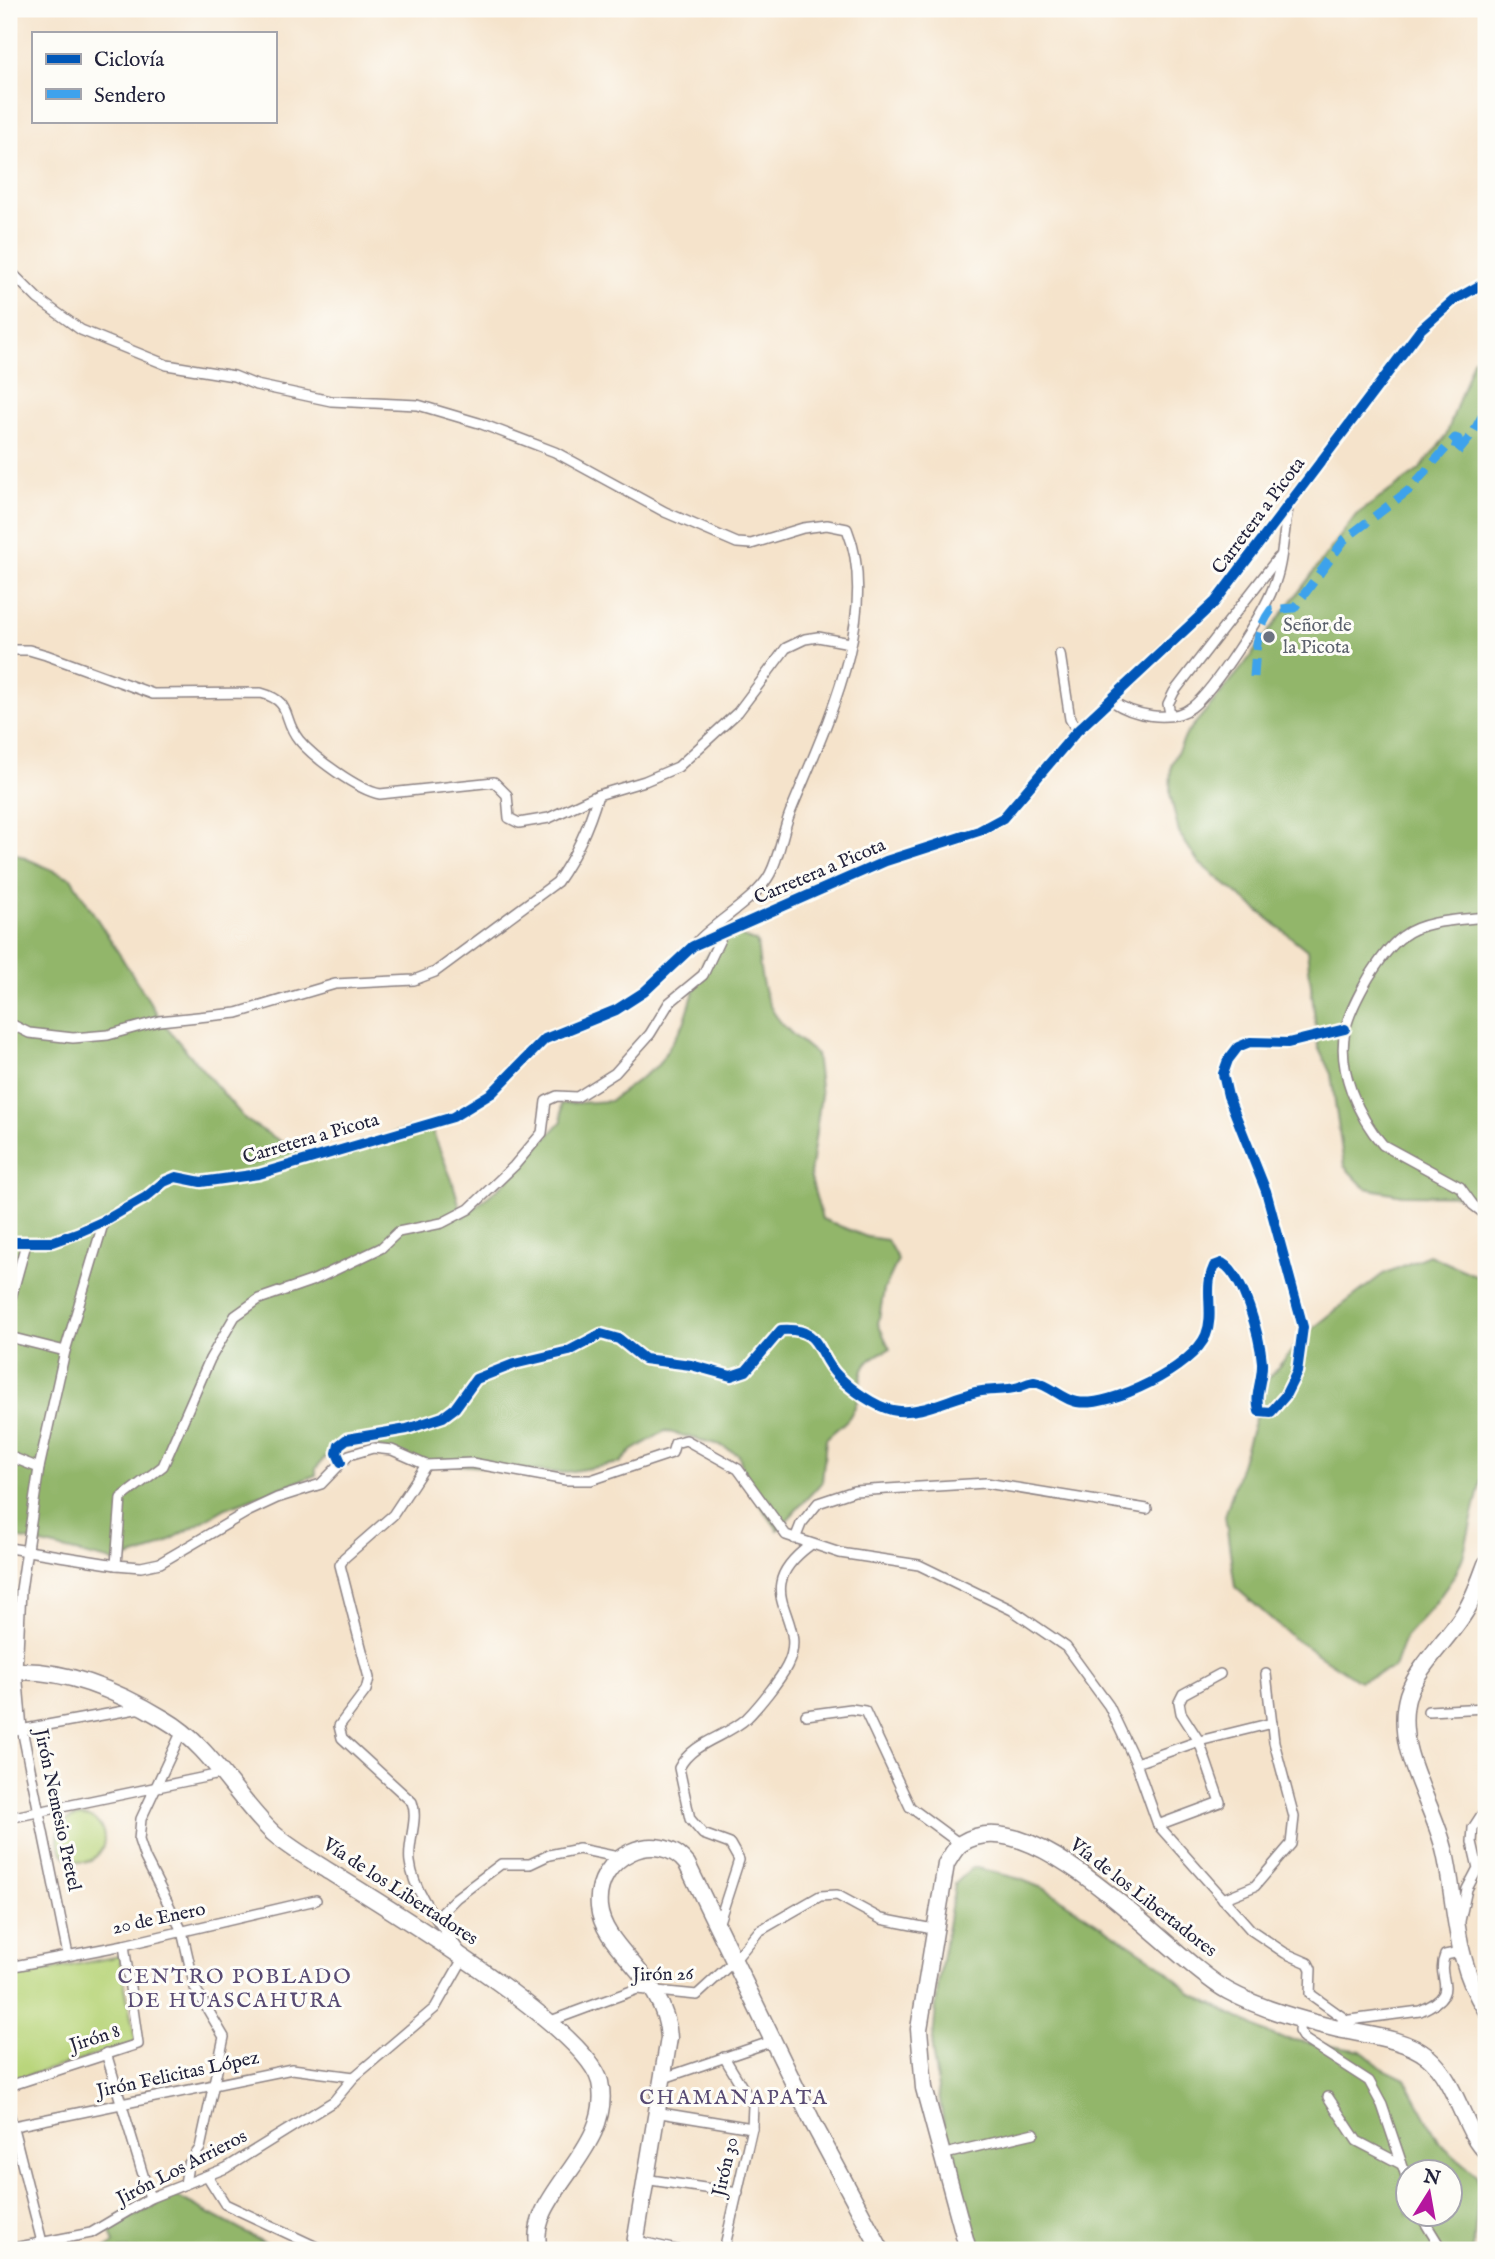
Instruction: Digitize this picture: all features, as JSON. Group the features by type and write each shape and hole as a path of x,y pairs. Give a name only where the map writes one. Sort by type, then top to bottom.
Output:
{"highway":[{"path":"1486,1564 1466,1611 1409,1692 1403,1716 1409,1751 1445,1850 1460,1952 1471,1987 1486,2010"},
{"name":"Vía de los Libertadores","path":"13,1672 73,1678 143,1708 182,1731 209,1754 220,1774 274,1833 464,1957 587,2057 600,2082 599,2118 594,2134 539,2222 539,2250"},
{"name":"Vía de los Libertadores","path":"960,1844 992,1837 1034,1844 1071,1865 1227,1990 1300,2019 1338,2023 1428,2057 1447,2079 1486,2151"},
{"path":"960,1844 946,1864 933,1929 919,2029 924,2088 968,2250"},
{"path":"635,2246 668,2025 655,1990 605,1924 598,1908 603,1878 618,1857 628,1851 650,1849 683,1859 881,2250"}],"street":[{"path":"9,270 38,299 81,330 167,365 234,376 256,385 331,401 418,405 479,423 555,452 665,512 737,542 751,544 803,528 827,525 847,529 856,552 854,629 837,699 786,824 769,874 759,889 709,929 693,946"},
{"name":"Carretera a Picota","path":"9,1242 52,1242 104,1221 176,1177 201,1182 259,1174 453,1117 492,1093 545,1039 616,1010 644,992 693,946 886,861 979,831 1003,818 1077,731 1215,602 1350,419 1421,330 1454,300 1486,282"},
{"path":"1112,701 1139,716 1192,708 1236,652 1273,588 1288,506"},
{"path":"1170,713 1168,704 1174,692 1279,557"},
{"path":"9,650 29,650 46,655 153,694 261,693 275,697 283,703 299,740 369,792 380,794 494,782 507,795 509,818 519,823 549,818 597,795 645,782 678,767 738,712 786,648 804,639 818,637 850,642"},
{"path":"1060,654 1070,719 1077,731"},
{"path":"9,1023 29,1033 51,1036 73,1038 108,1035 159,1021 237,1013 335,984 414,980 435,972 557,882 570,864 592,818 597,795"},
{"path":"1486,916 1452,921 1404,935 1378,962 1353,1007 1343,1042 1353,1100 1374,1135 1383,1145 1460,1186 1473,1205 1486,1215"},
{"path":"116,1565 121,1498 163,1466 210,1360 235,1316 259,1299 314,1280 381,1248 398,1232 442,1223 483,1198 542,1133 546,1101 556,1096 577,1097 615,1073 650,1034 669,1003 703,975 723,933"},
{"path":"341,1462 337,1453 339,1445 347,1439 407,1429 443,1417 455,1408 476,1379 514,1364 569,1351 601,1334 619,1339 643,1359 691,1365 731,1376 746,1371 781,1330 794,1329 808,1334 819,1344 826,1361 847,1383 878,1405 902,1412 977,1391 1018,1387 1034,1382 1079,1403 1110,1399 1180,1366 1197,1350 1208,1327 1210,1274 1214,1266 1222,1263 1235,1272 1243,1288 1262,1360 1257,1403 1259,1411 1271,1412 1278,1407 1297,1372 1303,1327 1266,1191 1228,1096 1223,1074 1228,1060 1238,1047 1250,1042 1288,1043 1345,1030"},
{"name":"Jirón Nemesio Pretel","path":"68,1955 13,1672 21,1590 39,1468 65,1351 104,1221"},
{"path":"9,1305 26,1244"},
{"path":"9,1337 65,1351"},
{"path":"9,1548 116,1565 141,1567 160,1563 247,1512 277,1498 321,1484 349,1455 373,1448 392,1450 426,1465 472,1464 529,1475 591,1480 659,1459 672,1453 675,1443 686,1440 737,1469 775,1524 794,1539 809,1546 919,1566 1012,1609 1066,1647 1109,1706 1136,1763 1158,1825 1223,1899 1268,1943 1308,1963 1311,1969 1310,1994 1338,2023 1420,2011 1429,2007 1443,1997 1447,1984 1442,1960 1445,1955 1460,1952"},
{"path":"9,1456 39,1468"},
{"path":"426,1465 393,1515 342,1560 341,1572 369,1678 366,1690 339,1726 342,1738 412,1802 414,1808 408,1845 410,1865 417,1888 464,1957"},
{"path":"794,1539 801,1524 818,1503 854,1491 893,1490 936,1483 986,1483 1147,1509"},
{"path":"718,1925 739,1860 730,1844 703,1834 690,1819 679,1768 703,1743 747,1718 787,1666 792,1636 780,1582 783,1570 791,1559 809,1546"},
{"path":"1158,1825 1220,1802 1199,1741 1181,1713 1180,1697 1220,1674"},
{"path":"1223,1899 1255,1885 1291,1844 1294,1817 1272,1723 1266,1674"},
{"path":"9,1732 143,1708"},
{"path":"1428,1711 1486,1708"},
{"path":"806,1715 851,1709 865,1711 910,1807 960,1844"},
{"path":"1136,1763 1199,1741 1272,1723"},
{"path":"182,1731 141,1819 139,1840 145,1858 182,1931 195,1988 223,2037 200,2148 188,2165 185,2184"},
{"path":"9,1818 220,1774"},
{"path":"1458,1933 1467,1889 1482,1871 1472,1842 1473,1828 1486,1808"},
{"path":"437,1917 456,1898 501,1864 530,1864 549,1855 579,1849 618,1857"},
{"name":"Jirón 26","path":"546,2022 637,1989 696,1995 733,1962 759,1931 820,1896 837,1895 881,1919 933,1929"},
{"name":"20 de Enero","path":"9,1967 124,1945 316,1900"},
{"name":"Jirón 8","path":"9,2086 138,2044 124,1945"},
{"name":"Jirón Los Arrieros","path":"9,2249 43,2246 91,2234 150,2198 208,2177 334,2101 354,2077 435,2008 464,1957"},
{"path":"1300,2019 1299,2031 1304,2039 1369,2081 1382,2105 1399,2158"},
{"path":"661,2079 773,2041"},
{"path":"106,2053 150,2198"},
{"name":"Jirón 30","path":"724,2057 751,2098 752,2127 724,2250"},
{"name":"Jirón Felicitas López","path":"11,2127 292,2069 354,2077"},
{"path":"1328,2098 1357,2141 1394,2160"},
{"path":"9,2112 43,2246"},
{"path":"655,2112 752,2127"},
{"path":"941,2155 1034,2133"},
{"path":"208,2177 225,2204 323,2250"},
{"path":"644,2179 738,2193"},
{"path":"1429,2228 1442,2250"},
{"path":"635,2246 677,2250"}],"green space":[{"path":"1486,351 1486,1196 1402,1195 1365,1188 1344,1166 1331,1074 1318,1047 1307,950 1199,863 1179,833 1170,794 1171,765 1187,733 1241,669 1356,515 1419,470 1446,436 1473,360"},
{"path":"9,851 71,878 165,1026 246,1120 308,1158 429,1123 452,1180 463,1217 508,1180 562,1121 561,1104 610,1101 658,1065 684,1023 703,963 723,933 736,927 743,937 757,942 762,980 770,1007 787,1029 816,1054 821,1095 810,1175 822,1219 867,1237 887,1240 898,1260 884,1290 878,1324 890,1349 876,1355 863,1369 856,1405 845,1422 826,1439 822,1482 778,1530 747,1486 739,1455 720,1445 665,1431 632,1451 620,1463 561,1473 419,1462 358,1440 334,1447 316,1468 316,1475 226,1508 153,1550 116,1562 9,1536"},
{"path":"1429,1255 1486,1280 1486,1458 1463,1557 1455,1575 1433,1606 1405,1637 1394,1668 1359,1681 1293,1638 1235,1587 1225,1516 1267,1380 1306,1334 1341,1306 1383,1274"},
{"path":"81,1816 97,1823 104,1839 97,1855 81,1862 65,1855 58,1839 65,1823"},
{"path":"973,1867 1020,1879 1047,1890 1159,1964 1191,1993 1275,2037 1361,2051 1382,2068 1405,2079 1440,2143 1457,2158 1394,2158 1394,2228 1464,2228 1464,2164 1477,2175 1479,2190 1473,2250 977,2250 946,2140 932,2050 938,1985 955,1884"},
{"path":"119,1956 136,2043 10,2081 9,1978"},
{"path":"175,2195 278,2250 103,2250 114,2243 109,2230"}],"marked path":[{"path":"1254,677 1259,634 1271,610 1294,608 1345,539 1409,490 1455,438 1458,439 1454,452 1457,453 1472,435 1486,409"}],"cycle path":[{"path":"9,1242 52,1242 77,1233 104,1221 176,1177 201,1182 259,1174 453,1117 492,1093 545,1039 616,1010 644,992 693,946 886,861 979,831 1003,818 1077,731 1215,602 1421,329 1454,300 1486,282"},
{"path":"341,1462 337,1453 339,1445 347,1439 407,1429 443,1417 455,1408 476,1379 514,1364 569,1351 601,1334 619,1339 644,1359 691,1365 731,1376 746,1371 781,1330 795,1330 811,1337 817,1343 843,1381 870,1401 892,1410 924,1409 976,1392 1014,1388 1034,1382 1077,1402 1110,1399 1168,1372 1198,1347 1206,1335 1210,1318 1211,1274 1214,1266 1222,1263 1237,1280 1250,1308 1262,1362 1259,1411 1271,1412 1285,1396 1297,1372 1303,1327 1266,1191 1228,1096 1223,1074 1228,1060 1238,1047 1250,1042 1288,1043 1345,1029"}],"place":[{"name":"Señor de la Picota","path":"1269,637"}],"district":[{"name":"CENTRO POBLADO DE HUASCAHURA","path":"235,1989"},
{"name":"CHAMANAPATA","path":"734,2098"}]}
